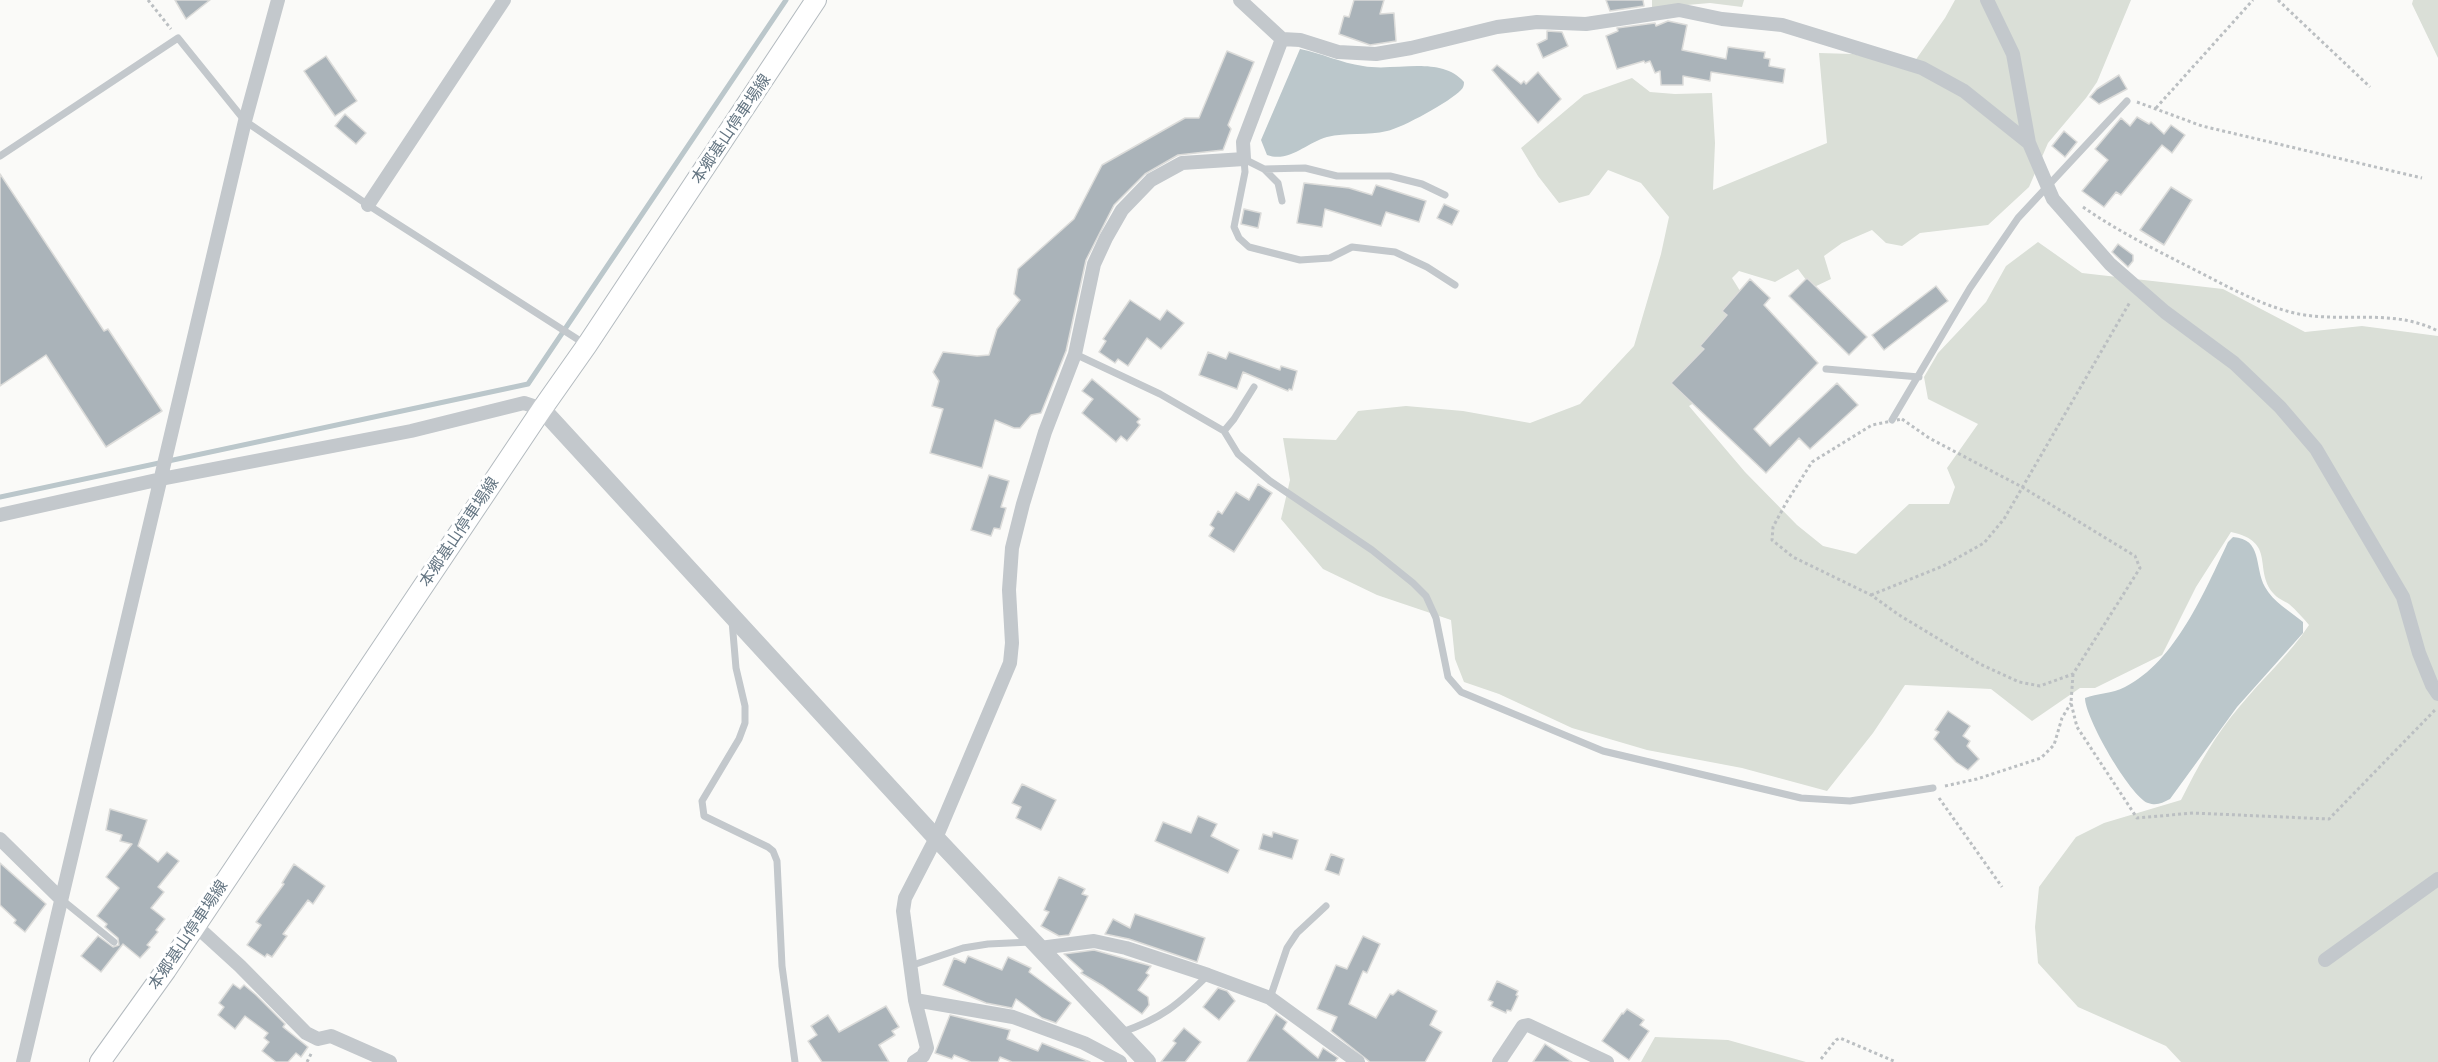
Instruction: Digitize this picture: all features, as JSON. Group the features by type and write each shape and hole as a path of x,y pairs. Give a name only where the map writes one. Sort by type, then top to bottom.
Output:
{"main road":[{"name":"本郷基山停車場線","path":"100,1062 587,345 816,0"}],"street":[{"path":"23,1062 246,121 278,0"},
{"path":"368,205 504,0"},
{"path":"1240,0 1282,39 1300,40 1338,52 1376,54 1497,27 1537,22 1586,24 1679,10 1722,19 1782,26 1922,68 1964,91 2030,143"},
{"path":"1987,0 2013,54 2030,143 2054,199 2110,264 2165,312 2234,363 2280,407 2316,449 2403,597 2419,653 2438,694"},
{"path":"914,1062 923,1056 927,1048 915,1000 910,966 903,911 905,898 936,838 1010,663 1012,643 1009,590 1012,548 1045,432 1075,354 1094,264 1122,210 1151,180 1182,163 1244,159 1243,142 1282,39"},
{"path":"0,515 161,479 411,431 524,403 542,409 936,838 1147,1062"},
{"path":"0,839 61,899"},
{"path":"2325,960 2438,879"},
{"path":"195,925 240,966 306,1033 318,1039 331,1036 390,1062"},
{"path":"1037,945 1094,941 1126,948 1208,975 1270,998 1358,1062"},
{"path":"915,1000 1013,1017 1084,1043 1120,1062"},
{"path":"1499,1062 1524,1026 1528,1024 1607,1062"}],"lane":[{"path":"0,156 178,38 246,121 368,205 587,345"},
{"path":"1892,420 1970,288 2019,218 2127,101"},
{"path":"1244,159 1264,169 1278,183 1282,201"},
{"path":"1244,159 1245,172 1234,227 1239,238 1249,247 1299,260 1330,258 1352,247 1395,252 1455,285"},
{"path":"1264,169 1305,168 1337,176 1390,176 1422,184 1445,195"},
{"path":"1075,354 1160,394 1224,431 1238,453 1270,481 1372,550 1426,596 1436,618 1448,677 1461,692 1603,751 1801,798 1850,801 1933,788"},
{"path":"1826,369 1919,377"},
{"path":"1224,431 1254,387"},
{"path":"733,616 731,630 736,668 745,706 745,723 739,739 702,801 704,816 768,847 773,851 777,861 782,966 795,1062"},
{"path":"61,899 114,942"},
{"path":"1270,998 1287,948 1297,933 1326,906"},
{"path":"910,966 963,948 988,944 1037,945"},
{"path":"1119,1033 1147,1024 1178,1005 1208,975"}],"path":[{"path":"148,0 178,38"},
{"path":"2156,108 2253,0"},
{"path":"2278,0 2370,87"},
{"path":"2127,101 2138,102 2202,126 2422,178"},
{"path":"2079,204 2135,240 2233,291 2266,305 2298,314 2328,318 2371,316 2397,318 2419,322 2438,331"},
{"path":"1871,595 1943,566 1984,543 2004,519 2138,288"},
{"path":"2073,674 2040,686 2019,682 1980,664 1899,615 1871,595 1792,557 1772,540 1773,527 1812,462 1872,425 1902,419 1929,438 2022,487 2135,556 2140,568 2073,674 2071,703 2077,727 2137,818 2193,813 2329,819 2438,706"},
{"path":"2002,887 1933,788 1977,779 2041,758 2054,745 2062,718 2071,703"},
{"path":"1821,1059 1840,1038 1896,1062"}],"shaded area":[{"path":"1652,0 1744,0 1742,7 1710,3 1652,8"},
{"path":"1955,0 2131,0 2097,82 2048,143 2029,187 1988,225 1920,233 1902,246 1886,243 1872,230 1842,243 1824,256 1831,279 1812,288 1798,269 1775,282 1739,271 1732,278 1742,294 1734,379 1689,406 1745,472 1797,525 1823,546 1856,554 1909,504 1949,504 1955,487 1947,468 1978,424 1928,399 1924,377 1938,353 1986,302 2006,266 2038,242 2082,273 2223,289 2305,332 2362,326 2438,336 2438,1062 2181,1062 2166,1046 2078,1007 2038,963 2035,927 2039,887 2076,837 2104,823 2181,800 2201,763 2231,717 2309,625 2297,611 2273,593 2264,575 2259,549 2254,542 2245,537 2231,532 2196,587 2162,655 2095,688 2080,688 2032,721 1991,689 1905,685 1873,733 1827,791 1742,768 1647,750 1572,728 1499,694 1464,682 1455,659 1451,620 1377,595 1323,569 1281,519 1290,480 1283,438 1336,440 1358,411 1406,406 1463,411 1530,423 1580,404 1634,346 1661,254 1669,217 1641,183 1608,170 1589,195 1559,203 1538,176 1521,148 1584,95 1632,78 1650,92 1712,93 1715,143 1713,190 1827,143 1819,53 1853,54 1910,68"},
{"path":"2413,0 2438,0 2438,58 2412,4"},
{"path":"1300,49 1363,66 1416,66 1443,69 1464,82 1464,86 1456,95 1437,107 1394,129 1327,137 1290,154 1275,157 1267,155 1261,140"},
{"path":"2233,537 2243,539 2253,548 2265,587 2277,602 2303,622 2303,633 2237,707 2170,799 2157,804 2148,803 2140,797 2120,772 2092,722 2085,698 2125,687 2143,676 2159,661 2187,624 2228,542"},
{"path":"1655,1037 1728,1040 1806,1062 1641,1062"}],"building":[{"path":"175,0 210,0 186,19"},
{"path":"1354,0 1384,0 1380,14 1394,13 1396,41 1370,45 1339,34 1344,16 1349,17"},
{"path":"1606,0 1643,0 1644,6 1610,11"},
{"path":"1668,21 1687,25 1682,50 1726,59 1728,47 1765,52 1764,58 1770,59 1769,66 1785,69 1783,83 1711,72 1710,81 1683,76 1683,85 1661,85 1660,71 1655,73 1650,61 1617,69 1606,36 1618,31 1617,28 1655,23 1656,26"},
{"path":"1547,31 1562,32 1568,46 1543,58 1537,44 1547,39"},
{"path":"1227,51 1254,62 1228,125 1231,129 1223,150 1178,155 1145,174 1114,205 1086,260 1066,351 1041,413 1031,415 1020,428 1014,428 995,420 982,468 930,453 943,409 932,406 939,381 933,372 943,352 989,355 997,329 1020,300 1014,294 1018,269 1074,219 1102,165 1185,118 1199,118"},
{"path":"326,56 357,101 335,116 304,71"},
{"path":"1497,65 1521,84 1524,81 1526,84 1538,72 1561,99 1538,123 1492,70"},
{"path":"2119,75 2127,89 2099,104 2090,97 2097,89"},
{"path":"345,114 366,133 356,144 335,126"},
{"path":"2137,117 2149,124 2151,122 2164,134 2171,125 2185,135 2172,153 2162,145 2121,195 2116,192 2104,207 2082,191 2108,160 2095,149 2121,118 2130,126"},
{"path":"2064,131 2077,142 2065,157 2052,146"},
{"path":"0,174 104,331 108,329 162,411 106,447 46,355 0,386"},
{"path":"1304,183 1349,188 1372,195 1376,185 1426,201 1419,222 1386,212 1381,226 1325,209 1322,227 1297,223"},
{"path":"2171,187 2192,200 2164,245 2140,230"},
{"path":"1444,204 1459,211 1452,225 1437,218"},
{"path":"1244,209 1261,213 1258,228 1241,224"},
{"path":"2118,244 2133,255 2133,261 2128,267 2112,252"},
{"path":"1807,278 1867,337 1849,355 1789,296"},
{"path":"1750,279 1770,298 1764,305 1818,363 1754,429 1770,446 1837,383 1858,405 1810,449 1799,438 1766,473 1671,383 1704,349 1700,346 1727,315 1722,311"},
{"path":"1936,286 1948,301 1884,350 1872,335"},
{"path":"1130,300 1160,320 1167,310 1184,323 1161,349 1147,338 1128,366 1118,359 1115,363 1099,352 1106,341 1103,339"},
{"path":"1208,352 1226,359 1229,352 1280,370 1281,366 1297,371 1292,390 1288,391 1243,372 1237,389 1199,375"},
{"path":"1092,379 1140,419 1137,422 1140,425 1127,441 1121,436 1116,442 1082,413 1093,399 1082,391"},
{"path":"989,475 1009,481 1001,507 1006,508 1000,529 994,528 991,536 971,530"},
{"path":"1258,484 1272,493 1234,552 1209,536 1214,528 1210,525 1218,511 1222,514 1236,492 1249,500"},
{"path":"1948,711 1970,726 1963,736 1970,741 1967,746 1979,759 1968,770 1956,762 1934,739 1939,732 1935,730"},
{"path":"1022,784 1056,800 1041,830 1016,818 1021,807 1012,803"},
{"path":"110,809 147,820 138,846 158,862 167,852 179,861 158,887 164,892 151,908 165,919 147,945 150,947 140,958 123,944 101,972 81,956 98,936 113,947 119,945 118,938 105,927 107,924 97,916 119,888 106,877 132,844 120,841 122,835 106,830"},
{"path":"1198,816 1217,824 1211,836 1239,850 1228,873 1155,841 1163,822 1191,833"},
{"path":"1273,832 1298,840 1292,859 1259,849 1263,834 1272,837"},
{"path":"1331,854 1344,859 1339,875 1325,870"},
{"path":"0,863 46,904 25,932 14,923 16,920 0,905"},
{"path":"294,864 325,886 313,904 308,900 283,934 287,936 272,957 267,954 265,957 247,945 261,925 256,922 284,884 282,883"},
{"path":"1059,877 1085,889 1082,894 1088,896 1069,935 1059,936 1041,926 1049,912 1044,910"},
{"path":"1135,914 1205,938 1197,962 1129,939 1105,934 1113,919 1130,928"},
{"path":"1363,936 1380,944 1367,973 1363,971 1349,1004 1376,1018 1390,994 1393,995 1398,990 1437,1011 1430,1025 1442,1032 1425,1062 1370,1062 1331,1031 1337,1017 1317,1009 1336,965 1347,969"},
{"path":"1094,950 1151,966 1146,973 1149,975 1138,990 1148,997 1149,1005 1142,1014 1081,973 1083,971 1064,954"},
{"path":"968,956 1002,970 1008,957 1031,968 1029,972 1071,1003 1056,1023 1042,1018 1016,999 1012,1008 986,1003 943,985 954,958 965,963"},
{"path":"1497,981 1518,991 1511,1011 1507,1010 1506,1013 1491,1006 1493,1002 1488,1000"},
{"path":"233,984 240,989 244,985 256,995 285,1024 283,1027 308,1047 301,1057 296,1053 288,1062 276,1062 262,1051 269,1042 264,1038 268,1033 245,1016 235,1029 218,1015 224,1007 219,1003"},
{"path":"1218,988 1227,991 1235,1001 1219,1020 1203,1007"},
{"path":"886,1006 899,1027 892,1031 895,1035 879,1045 889,1062 822,1062 808,1041 817,1035 811,1026 828,1015 839,1032"},
{"path":"1627,1009 1644,1020 1640,1025 1649,1031 1629,1060 1602,1041"},
{"path":"1276,1014 1287,1022 1283,1029 1318,1058 1323,1048 1338,1058 1335,1062 1247,1062"},
{"path":"950,1015 1010,1030 1007,1039 1038,1051 1042,1043 1090,1062 1012,1062 1000,1057 998,1062 971,1062 954,1055 952,1059 935,1053"},
{"path":"1184,1028 1201,1042 1185,1062 1161,1062 1176,1043 1173,1041"},
{"path":"1545,1044 1572,1062 1533,1062"}],"waterway":[{"path":"0,497 528,384 786,0"}]}
